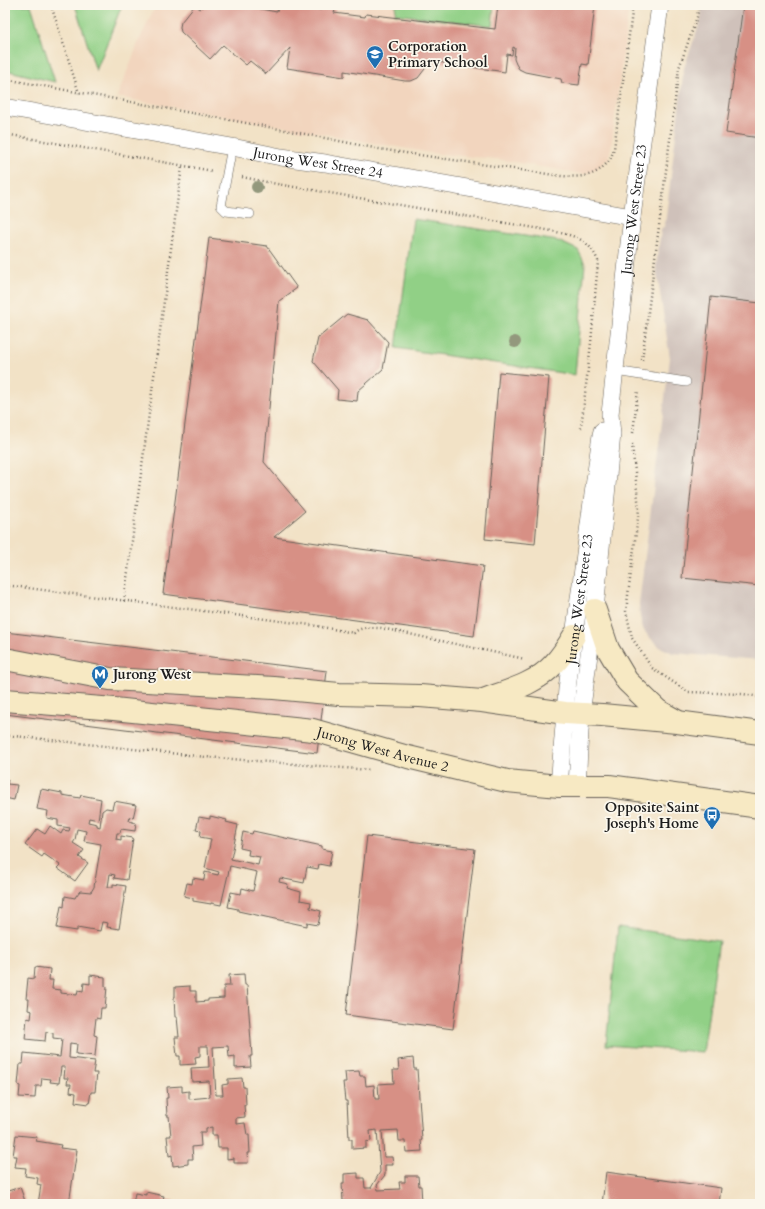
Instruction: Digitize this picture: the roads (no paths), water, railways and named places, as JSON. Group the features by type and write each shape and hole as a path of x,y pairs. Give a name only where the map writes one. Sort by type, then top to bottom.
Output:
{"main road":[{"path":"595,610 608,649 627,681 657,710 678,722"},
{"path":"482,701 529,683 545,673 562,655 574,636"},
{"path":"5,659 110,678 274,688 339,694 420,696 482,701 573,714 602,715 678,722 760,733"},
{"name":"Jurong West Avenue 2","path":"5,700 313,730 408,757 507,781 568,786 609,786 760,807"}],"street":[{"name":"Jurong West Street 23","path":"573,714 595,610 612,434 610,414 632,217 660,5"},
{"name":"Jurong West Street 24","path":"5,107 84,120 281,157 413,178 632,217"},
{"name":"Jurong West Street 23","path":"568,786 573,714 574,636 601,434 610,414"}],"lane":[{"path":"232,147 221,206 226,211 250,214"},
{"path":"615,371 686,382"}],"place":[{"name":"Corporation Primary School","path":"375,69"},
{"name":"Jurong West","path":"100,689"},
{"name":"Opposite Saint Joseph's Home","path":"712,830"}]}
